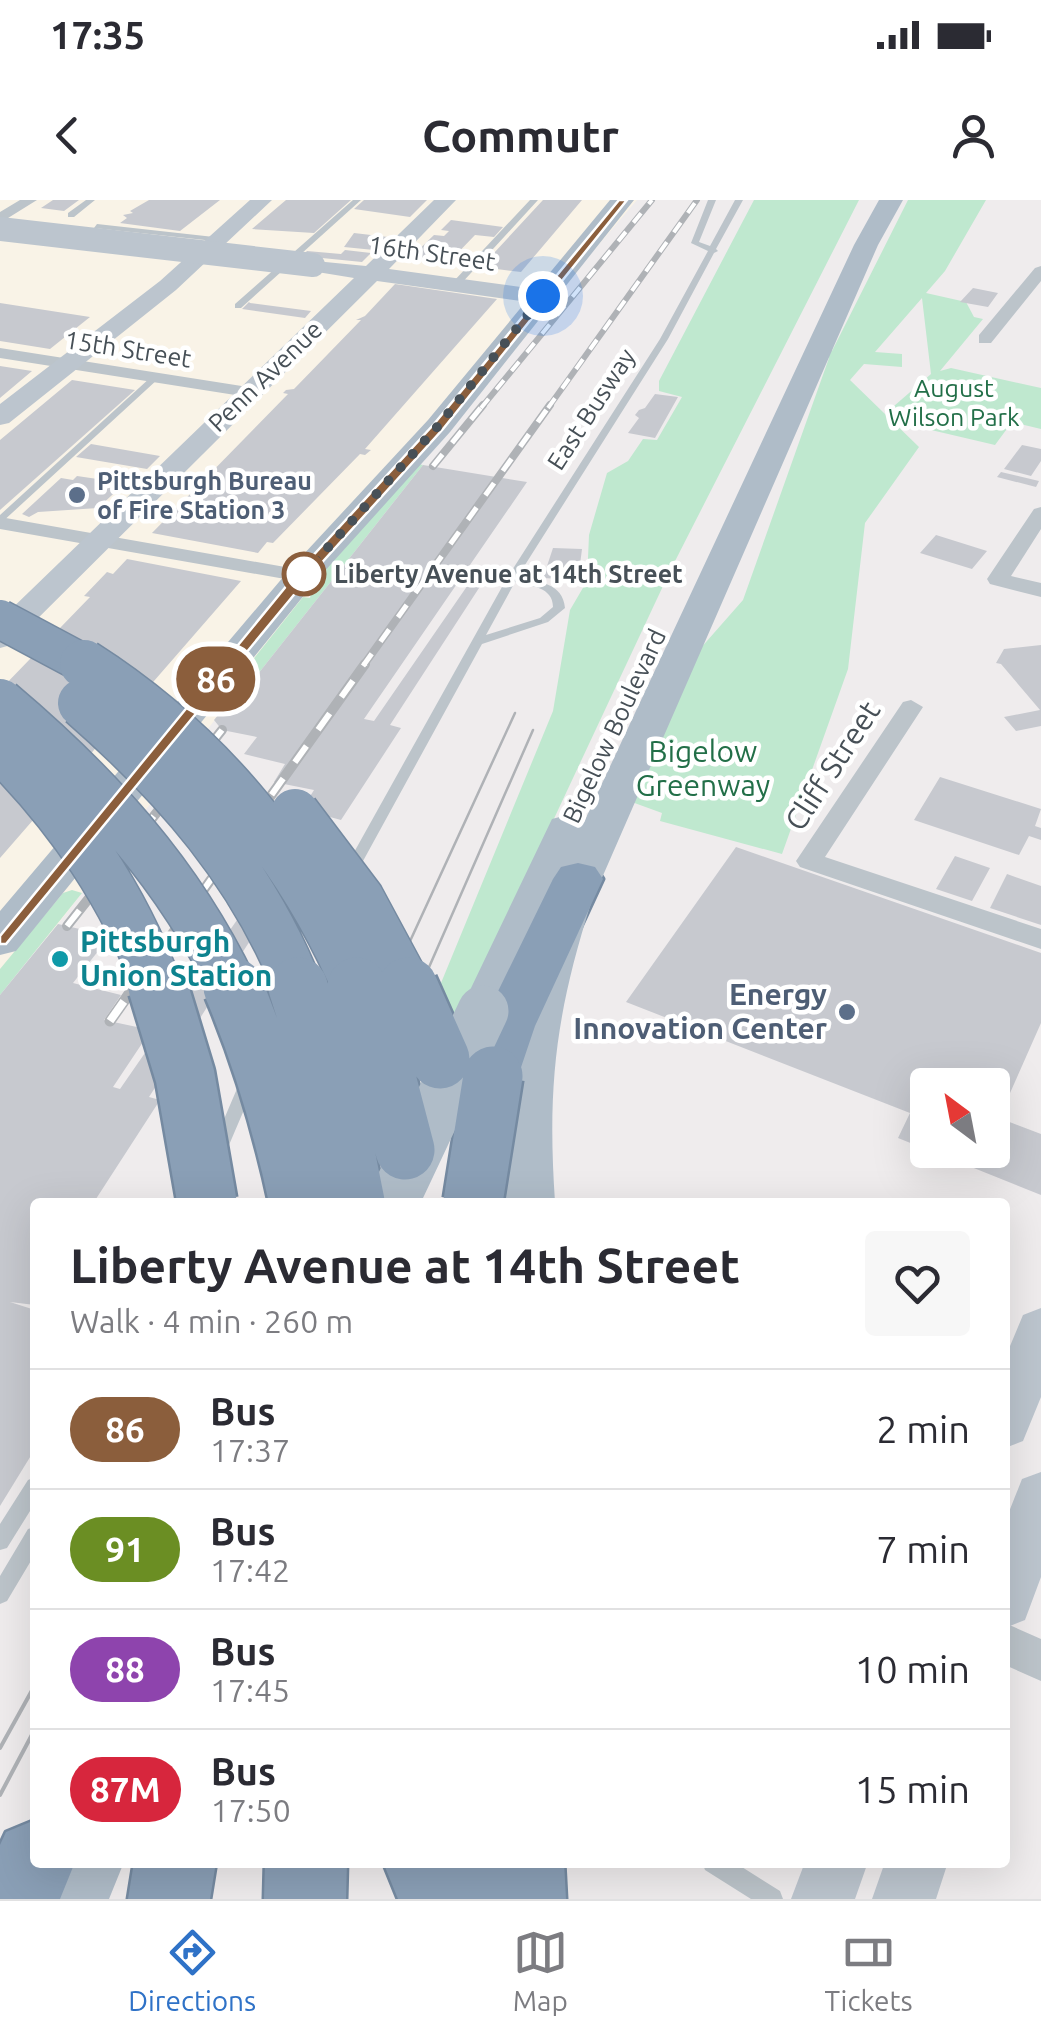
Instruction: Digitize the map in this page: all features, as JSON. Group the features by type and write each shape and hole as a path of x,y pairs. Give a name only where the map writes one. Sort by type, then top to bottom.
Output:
{"highway":[{"path":"0,606 147,683 199,719 249,762 301,819 343,874 409,989 466,1067 479,1147 477,1198"},
{"path":"0,619 70,655 173,730 212,766 286,857 318,907 363,1000 403,1185"},
{"path":"0,650 72,695 158,770 205,822 252,887 288,954 314,1025 337,1106 353,1198"},
{"path":"0,703 53,745 110,799 151,849 201,925 248,1020 272,1089 298,1198"},
{"path":"0,747 81,838 147,955 174,1027 200,1134 207,1198"},
{"path":"466,1067 508,1026 578,879"},
{"path":"17,1899 32,1868"},
{"path":"305,1899 306,1868"},
{"path":"422,1899 423,1868"},
{"path":"426,1868 440,1899"},
{"path":"478,1868 478,1899"},
{"path":"523,1868 524,1899"}],"main road":[{"path":"0,940 302,576 438,426 622,200"},
{"name":"Bigelow Boulevard","path":"403,1185 692,559 741,466 853,228 871,200"},
{"name":"Bigelow Boulevard","path":"529,1198 527,1075 536,1014 578,879 866,245 891,200"},
{"path":"73,1899 87,1868"},
{"path":"564,1868 566,1899"}],"street":[{"path":"3,222 30,200"},
{"path":"0,417 213,244 259,200"},
{"name":"Penn Avenue","path":"0,638 446,200"},
{"path":"3,222 302,262"},
{"name":"16th Street","path":"302,262 543,296"},
{"path":"985,339 1041,272"},
{"name":"15th Street","path":"0,353 248,392"},
{"path":"1041,514 998,579 1041,590"},
{"path":"0,522 302,576"},
{"name":"Cliff Street","path":"910,708 810,860 1041,940"},
{"path":"1010,1411 1041,1330"},
{"path":"1010,1586 1041,1497"},
{"path":"1010,1646 1041,1662"},
{"path":"823,1899 835,1868"},
{"path":"904,1899 914,1868"}],"lane":[{"path":"71,215 91,200"},
{"path":"238,306 302,262 357,200"},
{"path":"513,207 526,200"},
{"path":"456,284 534,200"},
{"path":"712,200 695,243 714,250"},
{"name":"East Busway","path":"320,932 364,843 512,578 664,339 739,200"},
{"name":"16th Street","path":"97,226 166,235 302,262"},
{"path":"0,522 154,380"},
{"path":"478,641 544,620 559,608 560,600 550,588 512,578"},
{"path":"286,1004 303,968"},
{"path":"200,1198 268,1040"},
{"path":"0,1541 30,1494"},
{"path":"0,1594 30,1544"},
{"path":"723,1868 772,1899"}],"shaded area":[{"path":"0,200 637,200 416,458 58,924 0,993"}],"green space":[{"path":"754,200 859,200 671,569 453,1027 434,1000 553,711 570,610 587,581 589,535 607,473 628,461 643,439 657,440 682,397 659,391 659,381"},
{"path":"908,200 986,200 945,271 926,293 966,302 974,317 983,319 940,371 951,368 1041,388 1041,429 1012,422 995,445 897,422 894,406 931,374 922,298 875,352 902,354 902,367 864,364 850,380 919,447 865,523 848,669 782,854 660,821 662,813 629,801 692,658 743,600 829,358 827,351 832,351"},
{"path":"419,464 423,465 254,679 237,693 227,692 303,597 310,598 309,588"},
{"path":"63,893 82,893 0,995 0,969"}],"building":[{"path":"53,200 79,200 64,211 41,208"},
{"path":"149,200 220,200 180,231 120,223 127,218 123,215 133,213 130,211"},
{"path":"286,200 351,200 314,233 252,229"},
{"path":"364,200 427,200 410,217 354,209"},
{"path":"543,200 582,200 521,272 481,267"},
{"path":"451,220 503,227 494,237 475,235 448,263 410,258 434,235 444,236 449,231 441,230"},
{"path":"354,233 388,237 374,250 344,247"},
{"path":"345,250 371,253 362,262 302,256 307,251 341,254"},
{"path":"395,284 497,299 365,449 371,450 360,454 273,543 267,542 258,553 152,533 288,394 283,393 294,389 361,320 356,320 365,316"},
{"path":"973,288 998,293 988,307 960,302"},
{"path":"249,302 311,311 305,318 242,309"},
{"path":"0,303 90,317 50,349 0,341"},
{"path":"0,366 32,371 0,398"},
{"path":"72,380 135,390 0,510 0,440"},
{"path":"655,394 678,397 655,438 628,433 639,418 635,415"},
{"path":"91,444 160,456 147,469 76,457"},
{"path":"1022,445 1041,449 1041,461 1031,476 1004,469"},
{"path":"423,465 527,482 364,719 374,721 481,566 492,568 390,725 401,728 341,820 330,817 149,1097 160,1100 97,1198 30,1198 30,1304 10,1302 30,1308 30,1457 0,1506 0,995 58,924 110,936 73,983 121,995 104,1020 151,1030 113,1087 120,1089 311,813 301,811 314,790 274,782 285,764 244,754 257,737 222,730 214,720 249,678 254,679"},
{"path":"1001,472 1039,481 1036,487 997,477"},
{"name":"Pittsburgh Bureau of Fire Station 3","path":"77,476 125,483 98,508 38,512 29,517 22,514 61,478 73,480"},
{"path":"936,535 987,551 972,569 920,553"},
{"path":"553,548 582,549 578,580 543,578"},
{"path":"127,559 241,581 0,858 0,690 90,597 84,596 107,572 113,574"},
{"path":"1041,645 1041,726 1016,731 1004,717 1040,710 996,663 1004,649"},
{"path":"940,777 1041,809 1035,826 1041,828 1041,840 1029,836 1019,855 914,820"},
{"name":"Energy Innovation Center","path":"736,847 1041,953 1041,1023 1010,1093 1010,1068 910,1068 910,1113 626,1002"},
{"path":"955,856 990,868 972,901 936,889"},
{"path":"1007,874 1041,886 1041,925 990,908"},
{"name":"Energy Innovation Center","path":"910,1113 910,1143 898,1138"},
{"name":"Energy Innovation Center","path":"1010,1122 1041,1134 1041,1195 974,1168 1010,1168"}],"tram line":[{"path":"292,1198 515,713"},
{"path":"329,1185 373,1095 533,730"},
{"path":"310,1198 364,1074"},
{"path":"0,1748 30,1694"},
{"path":"0,1795 30,1738"}],"railway":[{"path":"481,408 652,200"},
{"path":"548,408 697,200"},
{"path":"433,466 483,405"},
{"path":"363,666 550,405"},
{"path":"132,990 365,664"},
{"path":"67,926 222,730"},
{"path":"110,1021 134,987"}],"bus line":[{"name":"86","path":"0,940 302,576 438,426 622,200"}],"place":[{"name":"Pittsburgh Bureau of Fire Station 3","path":"77,495"},
{"name":"Liberty Avenue at 14th Street","path":"304,574"},
{"name":"Pittsburgh Union Station","path":"60,959"},
{"name":"Energy Innovation Center","path":"847,1012"}],"route":[{"path":"304,574 438,426 543,296"}],"park label":[{"name":"August Wilson Park","path":"954,402"},
{"name":"Bigelow Greenway","path":"703,769"}]}
